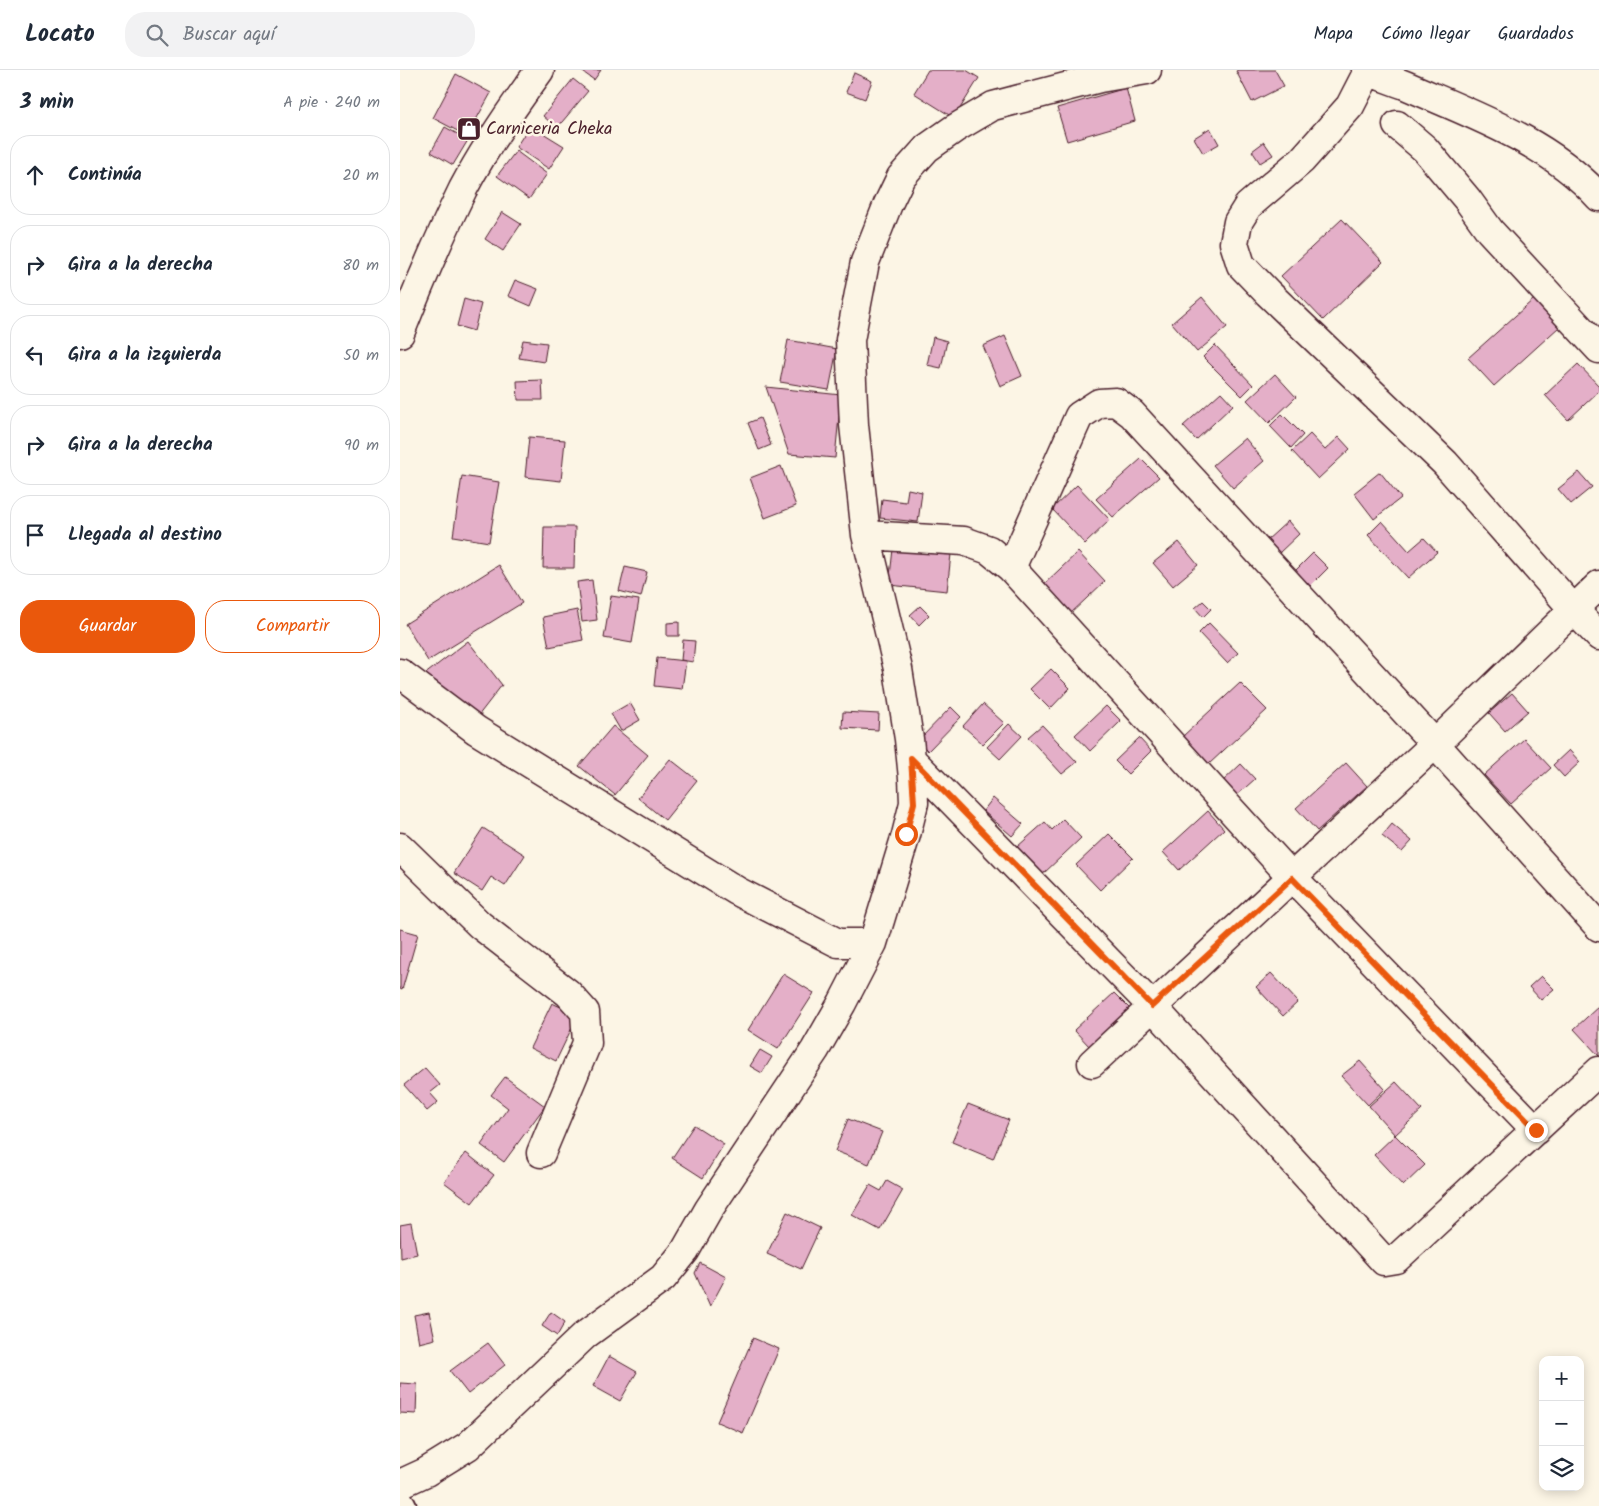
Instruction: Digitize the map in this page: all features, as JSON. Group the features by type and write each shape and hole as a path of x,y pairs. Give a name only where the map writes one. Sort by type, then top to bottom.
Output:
{"street":[{"path":"400,334 417,289 464,188 510,110 540,70"},
{"path":"400,1484 426,1472 468,1446 585,1335 663,1278 685,1251 709,1208 815,1050 873,943 914,803 911,758 898,669 866,535 854,425 850,340 865,262 901,177 927,148 954,129 993,106 1100,78 1147,70"},
{"path":"1599,197 1584,181 1528,140 1456,107 1367,71 1350,106 1302,160 1248,206 1238,222 1234,243 1241,265 1445,464 1599,636"},
{"path":"1396,124 1437,162 1490,230 1599,349"},
{"path":"1012,568 1079,416 1099,403 1116,402 1132,414 1435,744 1599,927"},
{"path":"866,535 964,541 989,550 1012,568 1292,878 1536,1130"},
{"path":"1092,1063 1435,744 1599,585"},
{"path":"400,673 476,730 737,891 838,943 873,943"},
{"path":"911,758 1152,1006 1384,1261 1396,1259 1599,1072"},
{"path":"400,847 480,925 568,993 586,1012 587,1043 541,1153"}],"building":[{"path":"580,70 601,70 594,80"},
{"path":"928,70 966,70 979,78 954,118 914,93"},
{"path":"1275,70 1284,86 1252,102 1236,71"},
{"path":"854,73 872,81 865,99 846,92"},
{"path":"456,74 491,93 467,136 433,118"},
{"path":"573,79 588,91 557,128 543,116"},
{"path":"1126,88 1135,121 1067,141 1057,108"},
{"path":"530,125 564,146 549,169 516,147"},
{"path":"445,127 468,140 453,165 431,152"},
{"path":"1210,128 1219,144 1203,153 1194,138"},
{"path":"1264,142 1273,155 1260,163 1252,151"},
{"path":"516,151 547,174 529,199 497,176"},
{"path":"502,212 521,224 503,251 485,239"},
{"path":"1342,219 1383,262 1323,320 1281,276"},
{"path":"515,280 538,289 531,306 508,296"},
{"path":"1202,297 1227,327 1197,352 1172,323"},
{"path":"464,299 481,304 474,331 457,326"},
{"path":"1534,299 1559,327 1494,386 1468,358"},
{"path":"1005,336 1022,376 1000,386 983,346"},
{"path":"933,337 947,341 941,368 927,365"},
{"path":"523,340 547,343 544,362 519,358"},
{"path":"788,340 837,349 829,390 780,382"},
{"path":"1215,345 1253,385 1242,396 1203,357"},
{"path":"1578,364 1599,386 1599,391 1568,420 1545,395"},
{"path":"1275,374 1296,397 1269,423 1247,400"},
{"path":"542,380 543,400 518,400 517,381"},
{"path":"766,387 841,395 835,458 789,454"},
{"path":"1221,392 1233,405 1196,440 1183,426"},
{"path":"1282,414 1303,435 1291,448 1270,426"},
{"path":"760,418 771,445 759,450 748,423"},
{"path":"1310,434 1325,450 1339,437 1350,449 1318,479 1292,451"},
{"path":"529,437 565,440 561,481 525,477"},
{"path":"1245,438 1264,461 1233,488 1213,465"},
{"path":"1141,459 1159,477 1113,517 1096,499"},
{"path":"781,466 796,506 765,518 750,478"},
{"path":"1380,472 1401,498 1374,519 1354,493"},
{"path":"1579,472 1592,487 1571,504 1558,489"},
{"path":"462,476 499,482 489,542 453,536"},
{"path":"1077,485 1110,520 1085,544 1052,509"},
{"path":"908,489 922,492 918,522 880,518 882,499 906,502"},
{"path":"1288,521 1299,534 1279,553 1267,540"},
{"path":"1382,521 1409,551 1424,538 1437,552 1408,578 1368,535"},
{"path":"544,527 575,527 574,568 543,568"},
{"path":"1179,542 1198,565 1173,586 1153,563"},
{"path":"893,549 951,554 947,591 889,585"},
{"path":"1078,552 1105,581 1069,615 1042,586"},
{"path":"1313,553 1328,568 1310,586 1295,571"},
{"path":"499,565 522,603 428,661 405,624"},
{"path":"625,567 647,572 641,597 619,591"},
{"path":"592,580 597,620 582,622 577,582"},
{"path":"611,596 639,600 632,643 604,638"},
{"path":"1203,601 1211,609 1203,617 1195,608"},
{"path":"920,606 929,615 919,625 910,615"},
{"path":"577,610 583,640 549,647 543,617"},
{"path":"679,622 679,636 667,636 667,623"},
{"path":"1209,623 1238,653 1227,663 1199,633"},
{"path":"683,640 695,641 693,662 681,660"},
{"path":"468,641 502,685 478,716 424,675"},
{"path":"657,658 686,661 682,689 654,686"},
{"path":"1051,669 1070,688 1050,709 1030,689"},
{"path":"1240,683 1267,710 1209,764 1183,736"},
{"path":"1512,693 1528,711 1505,731 1489,713"},
{"path":"630,703 640,720 621,731 611,714"},
{"path":"983,704 1004,723 983,744 963,726"},
{"path":"1106,706 1121,721 1090,751 1075,735"},
{"path":"951,707 961,717 928,751 918,741"},
{"path":"843,712 879,714 878,730 842,728"},
{"path":"1009,724 1022,736 1000,759 987,747"},
{"path":"1042,725 1077,762 1062,774 1028,737"},
{"path":"613,726 648,755 615,795 579,766"},
{"path":"1139,738 1151,751 1128,774 1115,761"},
{"path":"1524,739 1551,768 1511,804 1484,775"},
{"path":"1569,750 1580,762 1564,777 1553,765"},
{"path":"670,759 697,780 665,820 638,798"},
{"path":"1346,763 1367,786 1317,831 1296,808"},
{"path":"1241,764 1255,779 1236,796 1222,782"},
{"path":"993,798 1023,824 1012,836 983,811"},
{"path":"1208,811 1224,829 1179,870 1163,852"},
{"path":"1063,819 1081,838 1043,874 1017,847 1045,822 1052,830"},
{"path":"1392,824 1412,841 1402,852 1382,836"},
{"path":"483,828 525,855 505,886 491,877 482,891 454,873"},
{"path":"1109,834 1133,858 1100,890 1076,865"},
{"path":"400,929 418,934 402,990 400,989"},
{"path":"1271,973 1298,1002 1283,1016 1256,987"},
{"path":"783,974 814,993 778,1049 748,1030"},
{"path":"1541,976 1554,989 1541,1000 1529,987"},
{"path":"1114,993 1130,1009 1090,1047 1074,1030"},
{"path":"552,1003 578,1015 556,1061 530,1048"},
{"path":"1599,1006 1599,1056 1574,1029"},
{"path":"760,1050 772,1057 762,1073 750,1066"},
{"path":"1360,1061 1385,1089 1368,1105 1341,1076"},
{"path":"425,1068 440,1085 430,1093 438,1102 427,1111 404,1085"},
{"path":"505,1077 545,1106 504,1162 481,1145 508,1108 491,1095"},
{"path":"1396,1082 1422,1110 1395,1135 1369,1106"},
{"path":"968,1104 1009,1120 993,1159 952,1142"},
{"path":"848,1119 882,1132 869,1164 835,1151"},
{"path":"694,1125 724,1144 703,1178 672,1158"},
{"path":"1395,1135 1425,1165 1403,1186 1374,1155"},
{"path":"466,1153 494,1175 472,1203 444,1182"},
{"path":"887,1181 903,1190 880,1230 852,1215 870,1185 881,1191"},
{"path":"787,1212 820,1228 801,1269 767,1254"},
{"path":"411,1223 417,1254 401,1258 400,1225"},
{"path":"700,1263 726,1277 710,1307 695,1273"},
{"path":"429,1312 435,1339 419,1343 414,1315"},
{"path":"551,1312 565,1322 557,1336 542,1326"},
{"path":"753,1338 779,1349 743,1433 717,1422"},
{"path":"488,1343 505,1365 468,1394 450,1371"},
{"path":"609,1356 637,1372 620,1401 593,1386"},
{"path":"400,1383 417,1384 416,1414 400,1413"}],"place":[{"name":"Carniceria Cheka","path":"469,129"}],"route":[{"path":"906,834 914,803 911,758 1152,1006 1292,878 1536,1130"}]}
